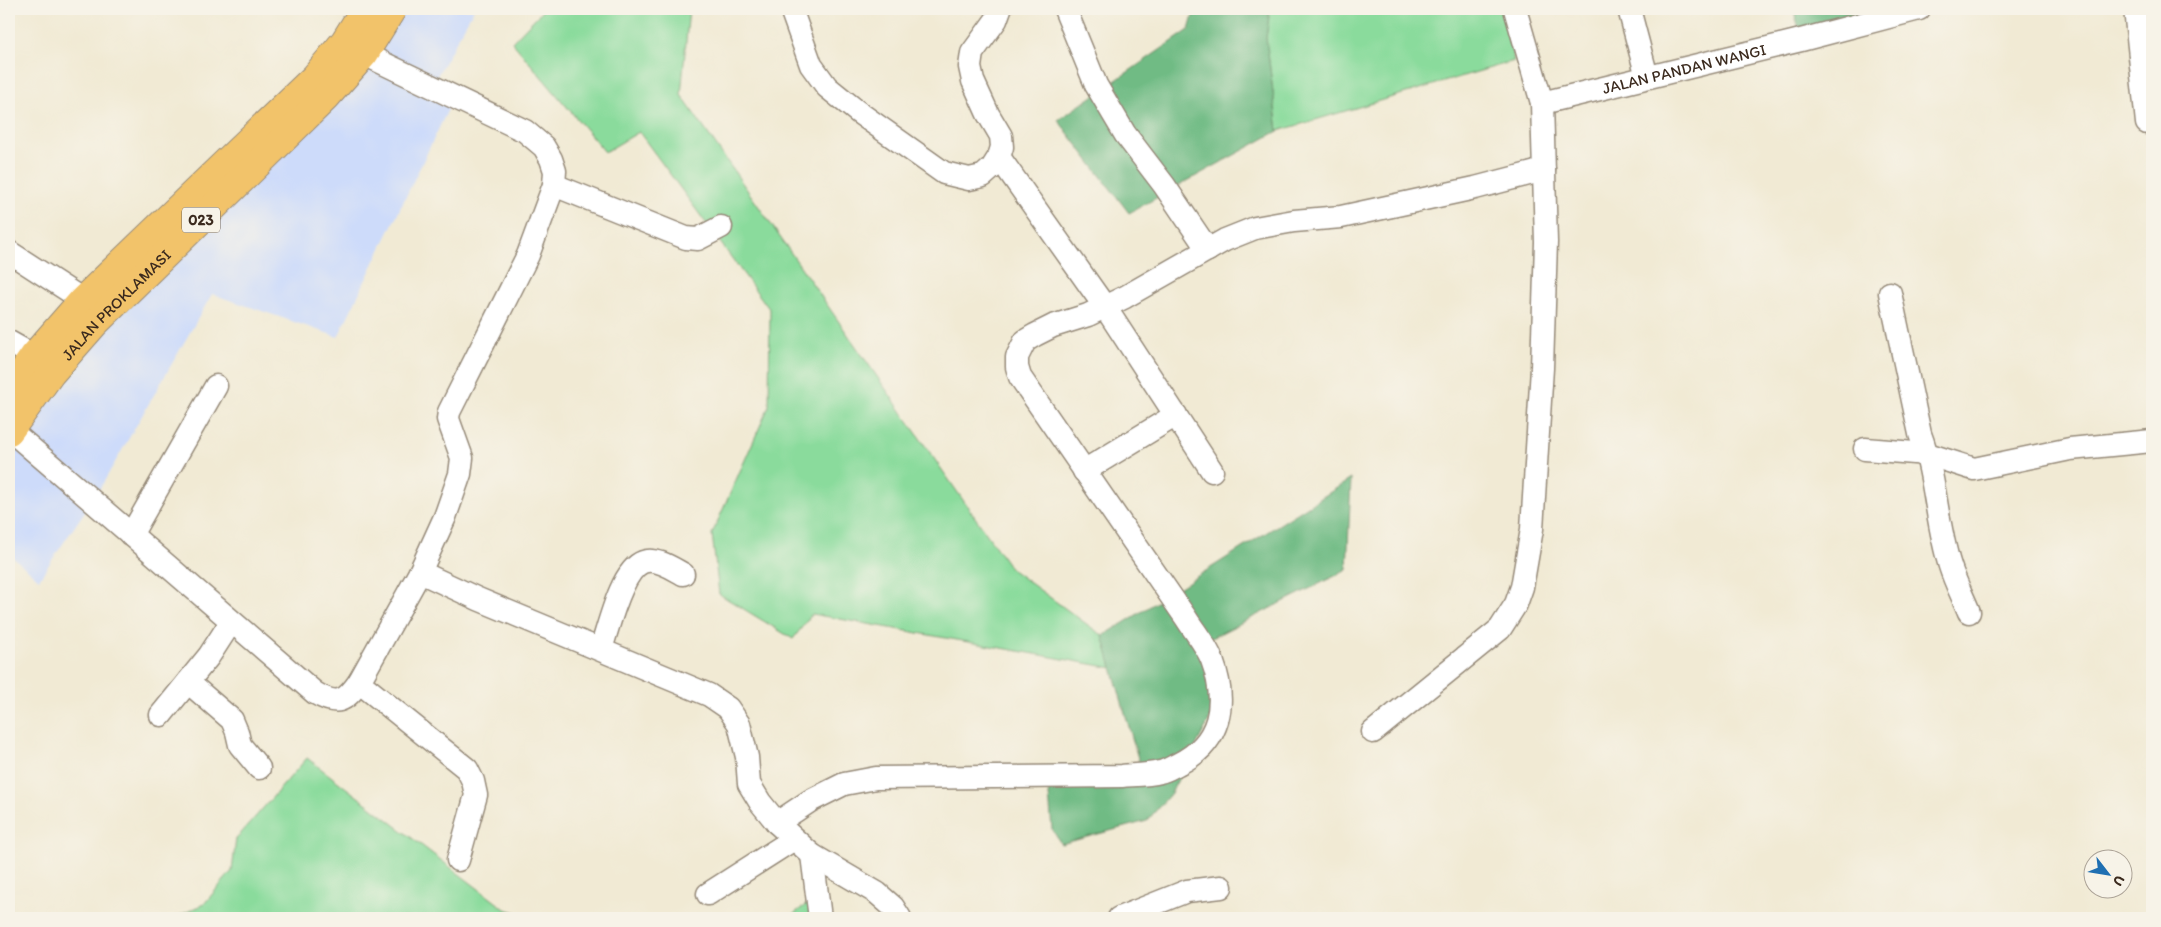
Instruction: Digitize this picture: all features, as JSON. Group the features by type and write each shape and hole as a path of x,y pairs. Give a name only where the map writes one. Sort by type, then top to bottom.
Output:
{"highway":[{"name":"JALAN PROKLAMASI","path":"9,431 51,373 94,324 271,135 345,41 365,9"},
{"name":"JALAN PROKLAMASI","path":"9,392 34,356 84,300 271,135 326,97 364,54 392,9"}],"street":[{"path":"791,9 811,65 827,87 858,112 944,173 969,179 983,176 999,157 1002,146 1001,136 984,106 970,67 972,53 996,20 1000,9"},
{"path":"1065,9 1096,85 1125,134 1164,185 1208,250"},
{"path":"1373,732 1500,629 1516,604 1522,588 1532,529 1541,377 1546,242 1542,103 1515,9"},
{"path":"1629,9 1647,77"},
{"name":"JALAN PANDAN WANGI","path":"1542,103 1919,9"},
{"path":"2135,9 2147,124"},
{"path":"9,431 315,693 326,700 337,702 347,697 359,682 420,572 446,517 460,474 462,458 450,424 449,412 528,255 554,185 555,171 551,158 544,147 525,131 364,54"},
{"path":"999,157 1105,306 1212,471"},
{"path":"777,823 810,801 844,784 876,778 1122,776 1161,772 1190,758 1201,750 1211,735 1220,714 1221,690 1212,659 1186,618 1020,377 1017,367 1018,357 1025,341 1105,306 1225,240 1255,228 1294,221 1342,218 1475,188 1544,170"},
{"path":"554,185 686,238 698,239 720,227"},
{"path":"9,252 84,300"},
{"path":"1890,294 1920,434 1927,454 1935,502 1950,566 1970,612"},
{"path":"9,342 34,356"},
{"path":"131,535 216,386"},
{"path":"1084,471 1176,415"},
{"path":"1865,449 1927,454 1974,469 2070,449 2152,440"},
{"path":"601,649 618,598 634,569 642,562 658,562 683,574"},
{"path":"420,572 478,599 708,695 728,708 739,724 747,758 750,784 760,802 777,823 812,855 876,894 893,907 900,918"},
{"path":"161,715 188,682 231,622"},
{"path":"188,682 232,720 238,732 240,745 259,768"},
{"path":"359,682 467,769 473,781 476,796 458,860"},
{"path":"708,894 794,839"},
{"path":"812,855 820,918"},
{"path":"1119,918 1187,891 1221,887"}],"shaded area":[{"path":"399,9 474,9 433,83 455,95 338,337 212,294 98,492 39,579 9,554 9,445 57,378"}],"green space":[{"path":"544,9 689,9 681,95 1011,569 1103,636 1113,668 812,614 793,639 719,594 712,534 769,406 770,310 639,132 605,152 512,42"},
{"path":"1195,9 1270,9 1266,38 1278,131 1129,213 1058,120 1189,30"},
{"path":"1270,9 1500,9 1514,61 1278,131 1266,38"},
{"path":"1793,9 1887,9 1801,34"},
{"path":"1351,479 1347,570 1197,645 1216,691 1210,719 1171,793 1147,821 1061,844 1052,829 1047,772 1141,769 1103,636"},
{"path":"307,758 505,909 536,918 174,918 204,904 232,871 236,839"},
{"path":"814,899 816,918 788,918"}]}
